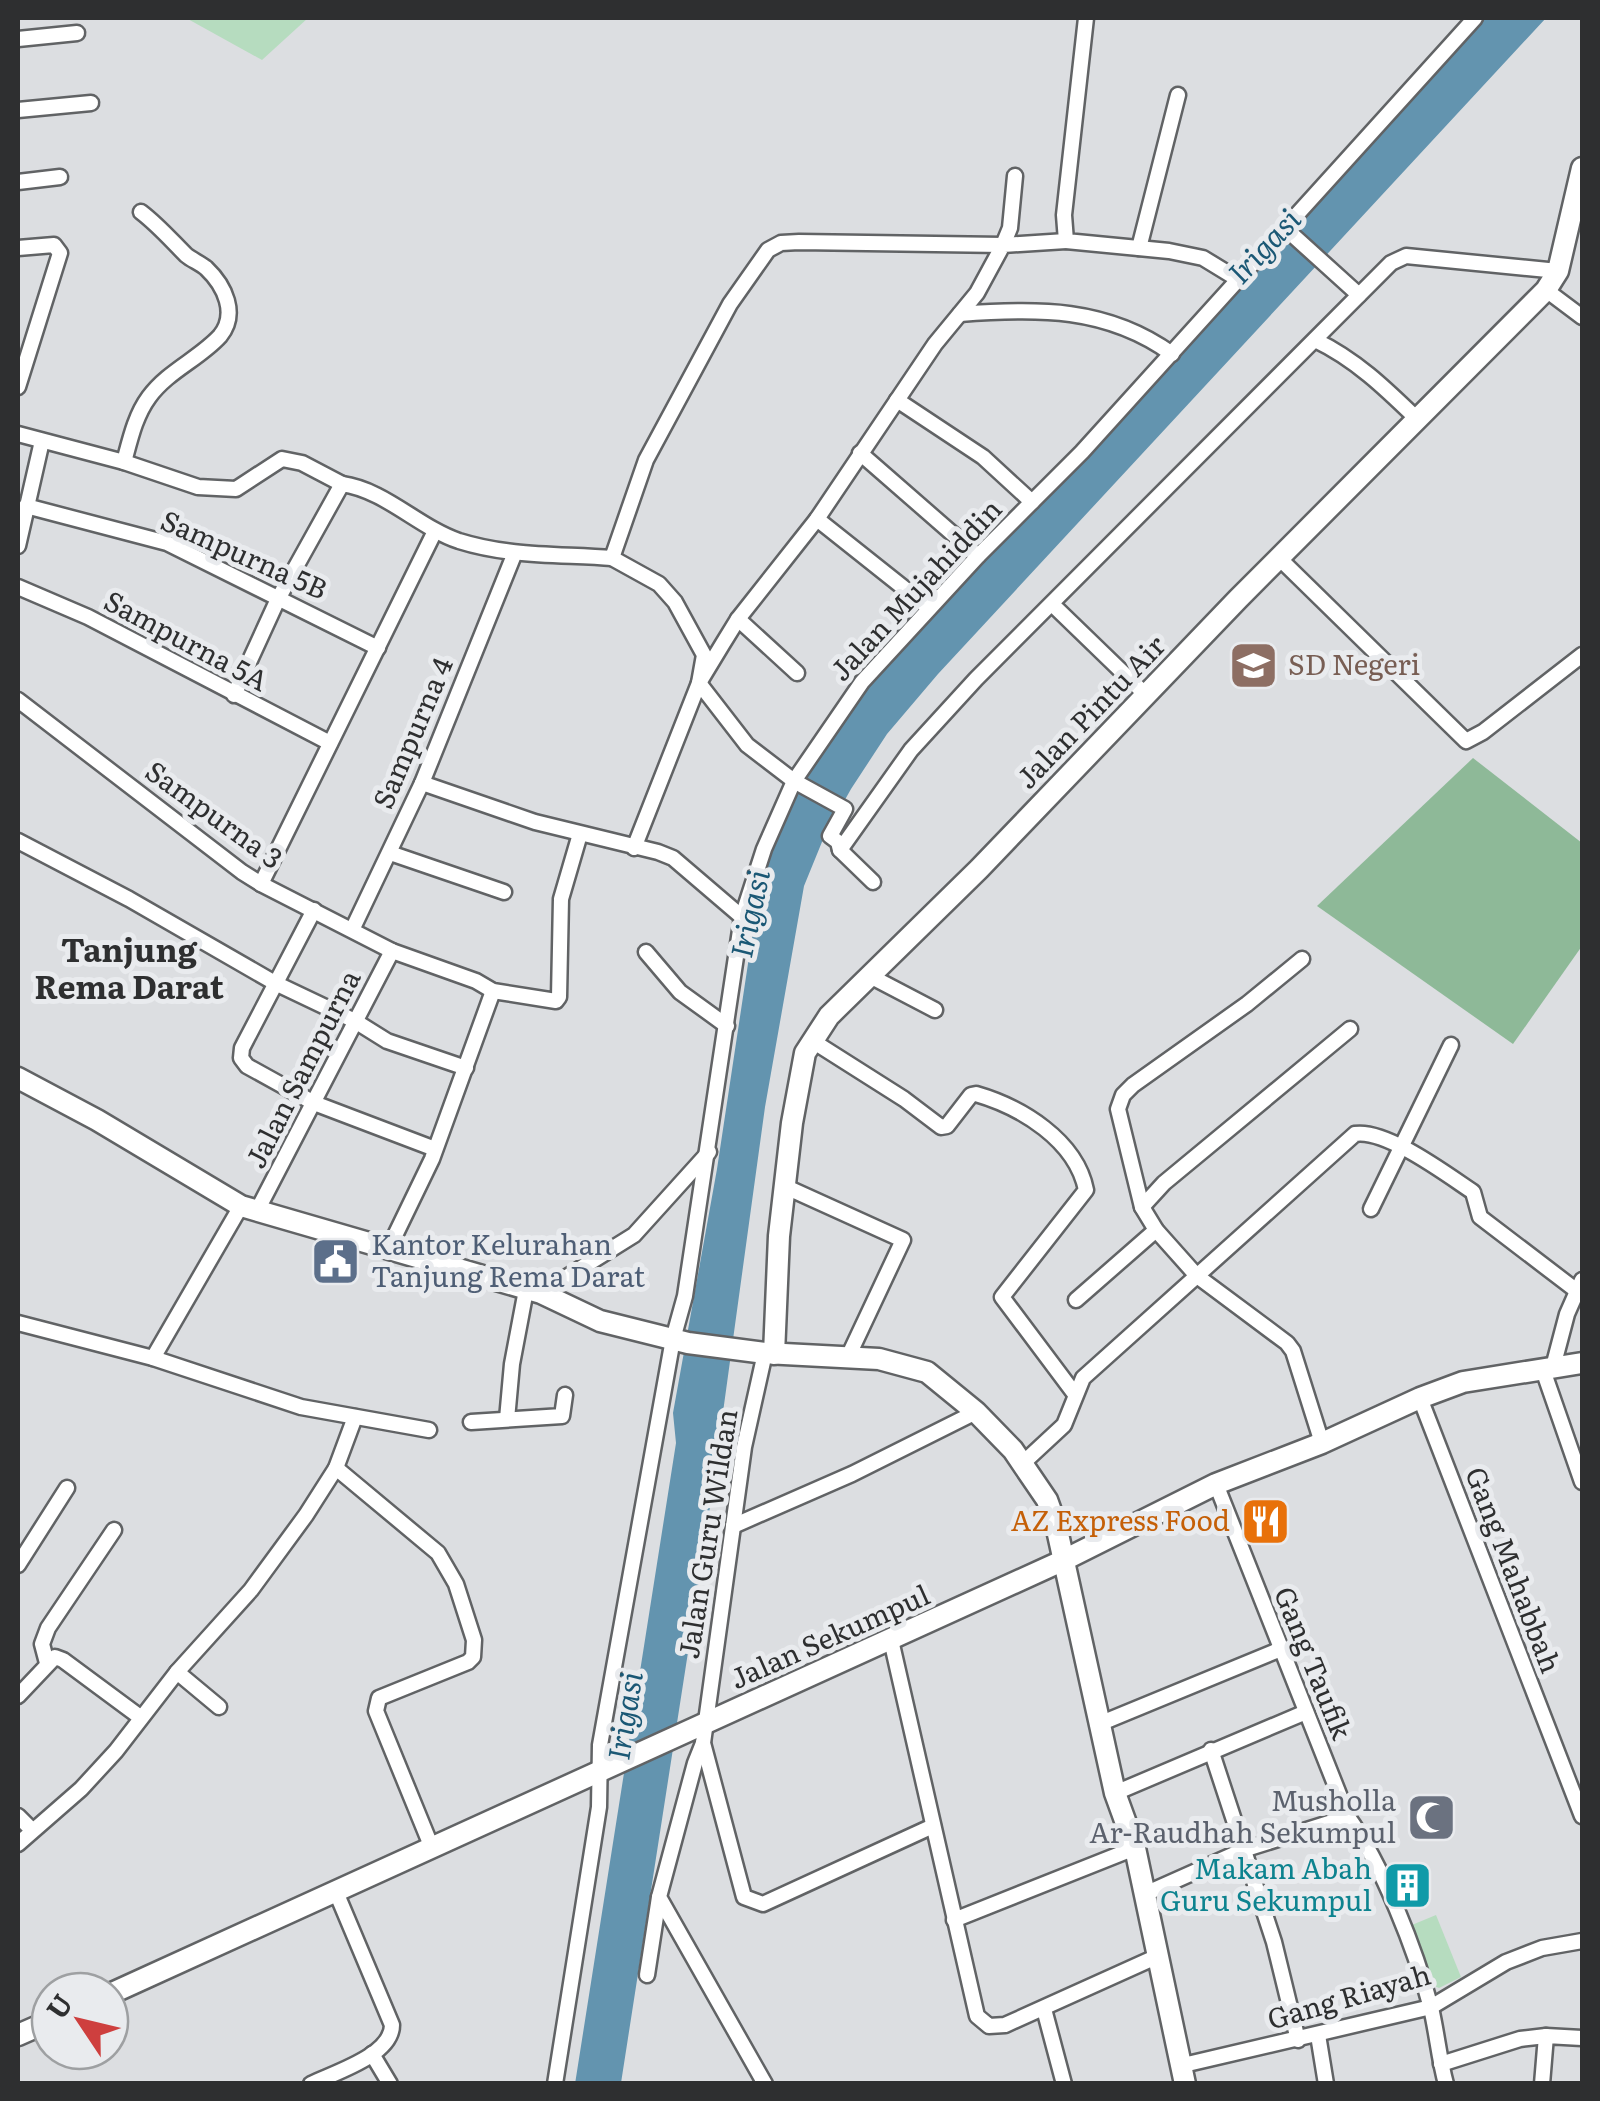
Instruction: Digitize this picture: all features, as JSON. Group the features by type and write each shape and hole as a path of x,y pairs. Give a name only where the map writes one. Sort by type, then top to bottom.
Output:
{"street":[{"path":"1066,242 1064,214 1086,18"},
{"name":"Jalan Mujahiddin","path":"555,2084 599,1807 600,1745 680,1341 742,917 764,848 853,693 1239,280 1290,232 1474,18"},
{"path":"18,39 77,33"},
{"path":"1139,248 1178,95"},
{"path":"18,110 90,103"},
{"name":"Jalan Pintu Air","path":"765,1353 792,1122 804,1054 811,1040 1145,694 1546,290 1558,271 1582,168"},
{"path":"634,848 699,683 738,619 817,519 860,452 977,294 1010,228 1014,176"},
{"path":"18,182 60,177"},
{"path":"124,462 135,424 150,396 219,337 231,320 230,306 214,278 141,212"},
{"path":"1290,232 1359,295"},
{"path":"612,558 646,460 730,304 768,250 781,243 1066,242 1204,258 1239,280"},
{"path":"18,248 54,245 60,253 18,387"},
{"path":"840,850 911,750 976,679 1391,263 1406,256 1558,271"},
{"path":"1546,290 1582,317"},
{"path":"960,314 1068,311 1147,336 1172,354"},
{"path":"1316,340 1372,375 1416,418"},
{"path":"897,400 983,457 1032,502"},
{"path":"18,434 124,462 198,487 236,488 272,464 292,460 369,492 459,540 514,554 612,558 660,584 675,602 704,655 699,683 748,745 800,783 846,809 830,836 873,882"},
{"path":"18,546 42,441"},
{"path":"860,452 978,556"},
{"path":"234,694 278,599 342,484"},
{"name":"Sampurna 5B","path":"26,506 167,543 378,648"},
{"path":"817,519 929,608"},
{"path":"261,884 435,530"},
{"name":"Sampurna 4","path":"353,928 422,783 514,554"},
{"path":"1280,559 1466,741 1582,655"},
{"name":"Sampurna 5A","path":"18,586 88,616 330,743"},
{"path":"1053,604 1145,694"},
{"path":"738,619 796,673"},
{"name":"Sampurna 3","path":"18,700 261,884 392,951 476,981 493,991 556,1001 561,899 580,834"},
{"path":"422,783 534,822 673,858 742,917"},
{"path":"18,841 387,1041 466,1068"},
{"path":"390,853 504,892"},
{"path":"314,910 240,1058 247,1066 314,1103 434,1149"},
{"name":"Jalan Sampurna","path":"154,1358 314,1103 392,951"},
{"path":"646,952 680,992 727,1026"},
{"path":"1302,959 1248,1004 1123,1095 1118,1109 1142,1207 1156,1230 1197,1276 1287,1343 1293,1351 1322,1443"},
{"path":"870,976 934,1010"},
{"path":"388,1250 434,1149 493,991"},
{"path":"1142,1207 1164,1183 1350,1030"},
{"path":"811,1040 942,1128 970,1095 976,1094 1021,1111 1056,1140 1070,1158 1086,1190 1002,1297 1074,1393"},
{"path":"1371,1209 1451,1045"},
{"path":"18,1078 249,1208 533,1292 600,1321 680,1341 765,1353 892,1361 926,1372 976,1412 1022,1464 1047,1500 1056,1525 1115,1793 1135,1848 1182,2075"},
{"path":"1022,1464 1064,1425 1082,1378 1354,1134 1367,1133 1402,1148 1472,1192 1480,1216 1580,1285 1548,1368 1582,1482"},
{"path":"507,1420 512,1364 533,1292 634,1235 709,1151"},
{"path":"786,1187 903,1240 848,1357"},
{"path":"1076,1300 1156,1230"},
{"path":"18,1322 154,1358 302,1407 429,1430"},
{"name":"Jalan Guru Wildan","path":"697,1734 744,1447 765,1353"},
{"name":"Jalan Sekumpul","path":"130,1985 598,1773 697,1734 1216,1484 1463,1382 1582,1363"},
{"path":"471,1422 562,1416 566,1395"},
{"name":"Gang Mahabbah","path":"1420,1398 1582,1816"},
{"path":"733,1526 852,1474 976,1412"},
{"path":"18,1844 81,1789 250,1590 336,1468 354,1417"},
{"path":"336,1468 438,1553 456,1584 474,1640 473,1657 468,1662 379,1698 377,1703 376,1711 432,1848"},
{"name":"Gang Taufik","path":"1216,1484 1348,1817 1366,1842 1431,2007 1446,2084"},
{"path":"18,1565 67,1488"},
{"path":"47,1662 42,1644 48,1628 114,1530"},
{"path":"891,1640 978,2016 984,2023 1005,2025 1158,1956"},
{"path":"1099,1724 1280,1650"},
{"path":"18,1696 55,1657 140,1717"},
{"path":"177,1672 219,1707"},
{"path":"1115,1793 1306,1712"},
{"path":"697,1734 744,1897 763,1904 932,1826"},
{"path":"647,1974 659,1898 695,1762 697,1734"},
{"path":"1212,1750 1274,1942 1298,2040"},
{"path":"18,1816 32,1830"},
{"path":"1144,1894 1246,1849 1348,1817"},
{"path":"954,1920 1135,1848"},
{"path":"311,2084 388,2044 392,2025 336,1892"},
{"path":"659,1898 766,2084"},
{"name":"Gang Riayah","path":"1182,2075 1298,2040 1431,2007 1506,1962 1542,1948 1582,1941"},
{"path":"1044,2009 1064,2084"},
{"path":"1318,2035 1326,2084"},
{"path":"1542,2084 1546,2036"},
{"path":"1441,2064 1520,2039 1582,2038"},
{"path":"372,2054 390,2084"}],"green space":[{"path":"186,18 308,18 262,60"},
{"path":"1473,758 1582,843 1582,946 1513,1044 1317,906"},
{"path":"1436,1915 1461,1977 1439,1988 1432,1985 1407,1927"}],"water":[{"path":"1483,18 1546,18 938,674 887,734 824,837 804,886 765,1107 705,1543 621,2083 575,2084 676,1443 673,1413 717,1169 762,871 791,796 850,705"}],"place":[{"name":"SD Negeri","path":"1253,665"},
{"name":"Kantor Kelurahan Tanjung Rema Darat","path":"336,1261"},
{"name":"AZ Express Food","path":"1265,1521"},
{"name":"Musholla Ar-Raudhah Sekumpul","path":"1431,1817"},
{"name":"Makam Abah Guru Sekumpul","path":"1407,1885"}],"district":[{"name":"Tanjung Rema Darat","path":"129,970"}],"water label":[{"name":"Irigasi","path":"1265,247"},
{"name":"Irigasi","path":"751,914"},
{"name":"Irigasi","path":"626,1716"}]}
